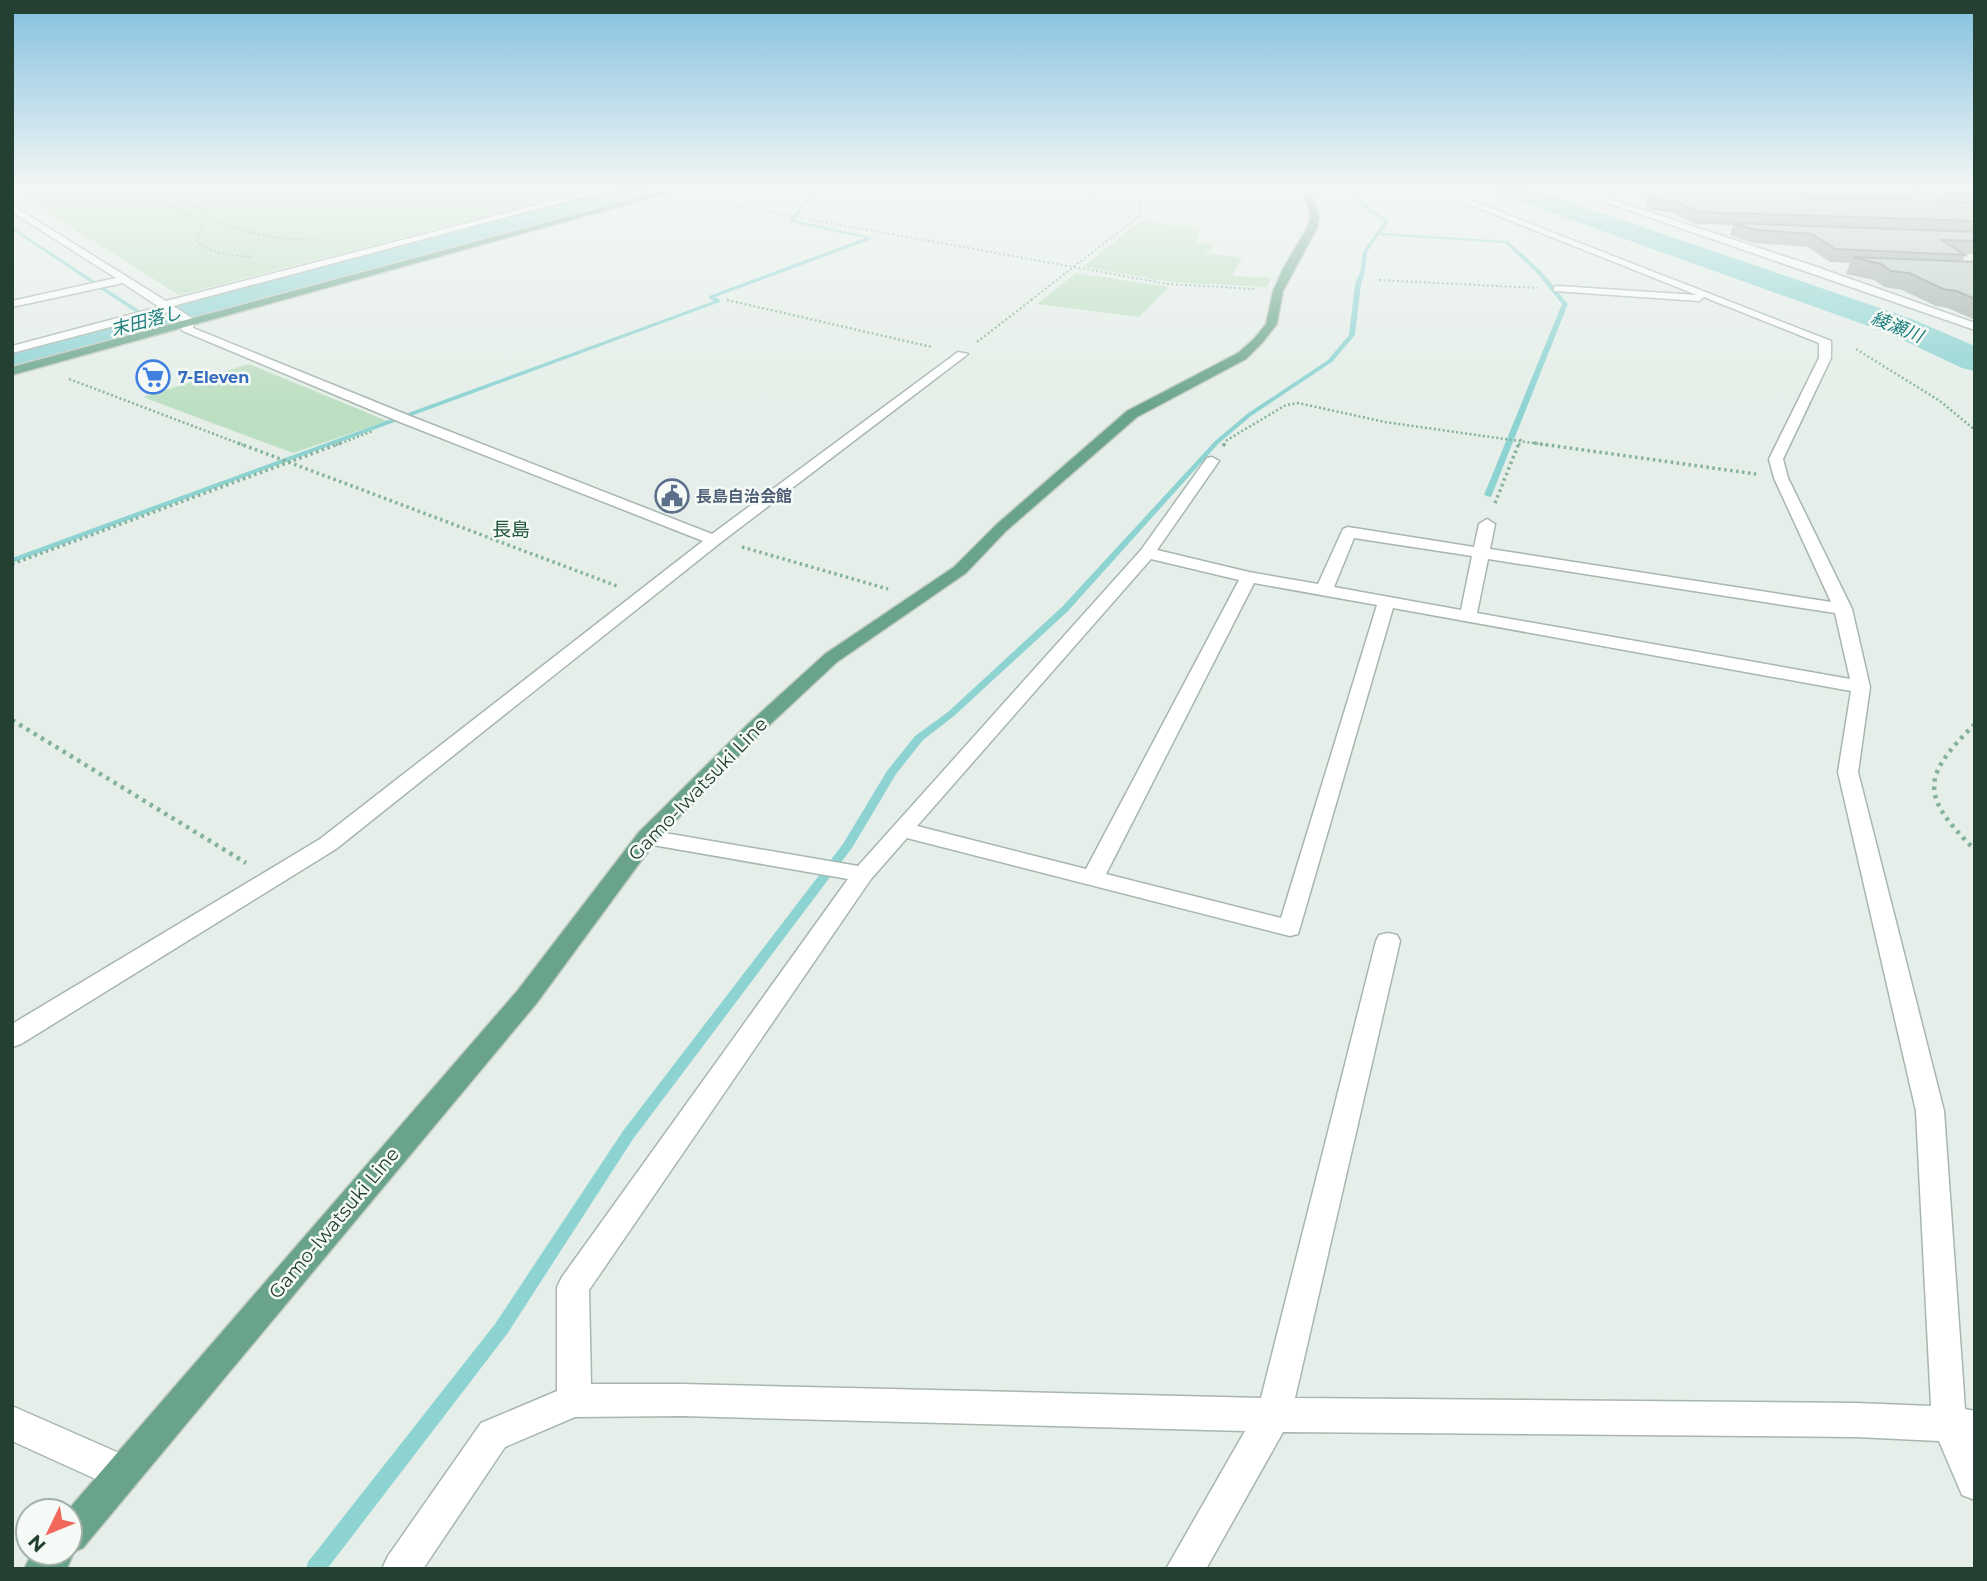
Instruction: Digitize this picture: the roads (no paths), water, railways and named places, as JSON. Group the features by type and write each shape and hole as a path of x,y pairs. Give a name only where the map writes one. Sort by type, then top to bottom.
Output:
{"main road":[{"path":"12,371 415,261"},
{"name":"Gamo-Iwatsuki Line","path":"84,1518 527,997 647,837 755,728 831,658 960,570 1001,528 1132,414 1242,356 1271,324 1278,291 1292,261"}],"street":[{"path":"93,261 191,322 187,329 401,417 714,540"},
{"path":"12,350 339,261"},
{"path":"1622,261 1825,341 1825,358 1776,459 1781,478 1843,609 1861,687 1848,772 1930,1111 1962,1426 1975,1482"},
{"path":"1788,261 1975,327"},
{"path":"1807,267 1849,269"},
{"path":"12,304 122,280"},
{"path":"1558,289 1722,299"},
{"path":"1954,318 1975,317"},
{"path":"12,1037 328,844 714,540 962,354"},
{"path":"574,1401 573,1287 863,874 1147,553 1212,461"},
{"path":"1468,616 1479,552 1487,524"},
{"path":"1324,590 1348,532 1843,609"},
{"path":"1147,553 1249,577 1861,687"},
{"path":"1093,876 1249,577"},
{"path":"904,830 1290,928 1387,601"},
{"path":"647,837 863,874"},
{"path":"1185,1569 1274,1415 1388,941"},
{"path":"401,1569 493,1435 574,1401 682,1400 1274,1415 1856,1420 1962,1426"},
{"path":"12,1423 122,1473"}],"waterway":[{"path":"61,261 137,311 147,321"},
{"name":"末田落し","path":"12,357 371,261"},
{"path":"12,561 718,301 711,297 809,261"},
{"path":"315,1569 501,1329 628,1135 848,846 891,773 919,738 951,714 1065,609 1217,442 1249,415 1330,361 1352,335 1358,284 1364,261"},
{"path":"1488,495 1565,304 1527,261"},
{"name":"綾瀬川","path":"1713,261 1900,326 1975,360"}],"place":[{"name":"7-Eleven","path":"153,377"},
{"name":"長島自治会館","path":"672,496"}],"district":[{"name":"長島","path":"511,529"}]}
